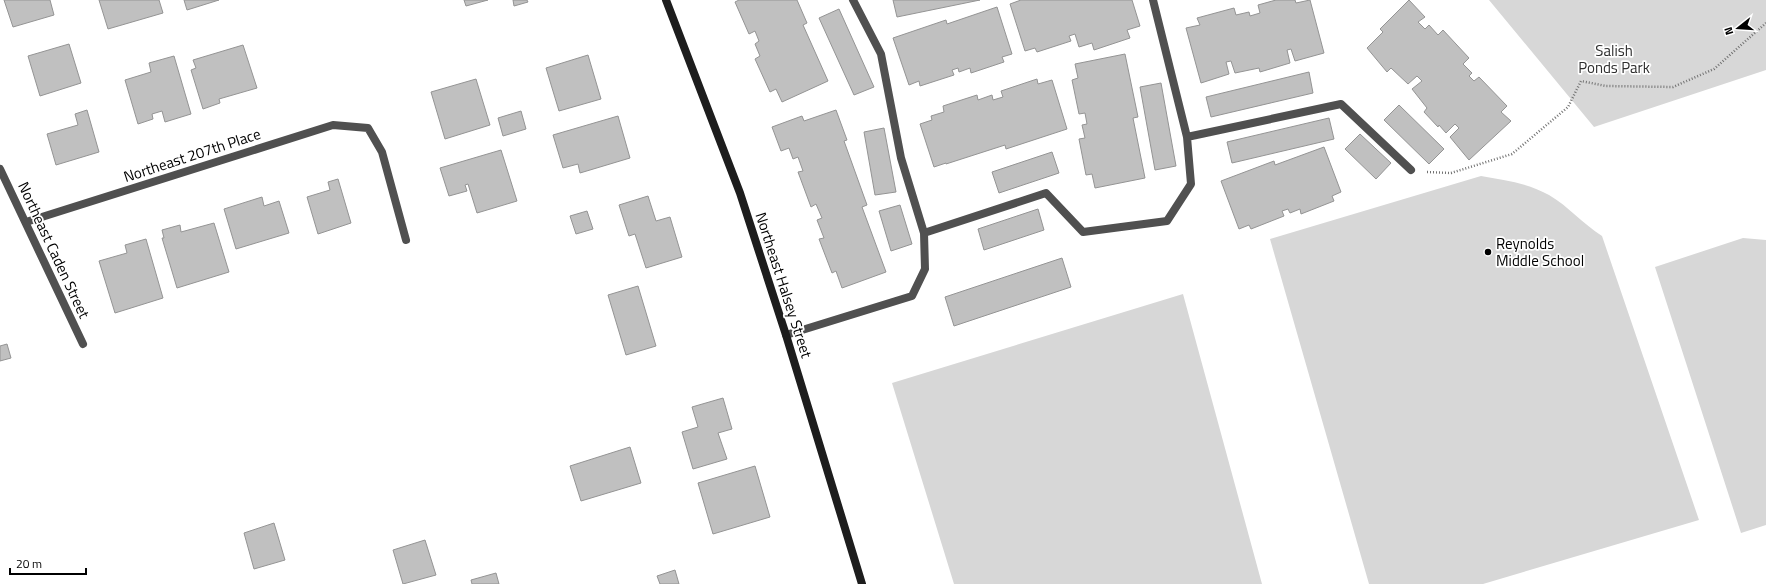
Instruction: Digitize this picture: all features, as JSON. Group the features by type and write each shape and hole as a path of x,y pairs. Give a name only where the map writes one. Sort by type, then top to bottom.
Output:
{"street":[{"name":"Northeast Halsey Street","path":"666,0 740,193 786,335 862,584"},
{"path":"786,335 912,296 924,270 924,233 901,158 881,54 853,0"},
{"path":"924,233 1046,193 1083,232 1167,221 1191,184 1186,137 1153,0"},
{"path":"1186,137 1341,104 1411,170"},
{"name":"Northeast 207th Place","path":"26,222 333,125 368,128 382,152 406,240"},
{"name":"Northeast Caden Street","path":"0,169 84,344"}],"path":[{"path":"1411,170 1452,174 1512,154 1568,107 1581,81 1606,86 1673,87 1714,69 1766,23"}],"green space":[{"name":"Salish Ponds Park","path":"1489,0 1766,0 1766,70 1594,127"},
{"path":"1481,176 1516,182 1541,191 1563,204 1602,236 1699,520 1483,584 1369,584 1270,239"},
{"path":"1743,238 1766,240 1766,525 1741,533 1655,267"},
{"path":"1183,294 1262,584 954,584 892,383"}],"building":[{"path":"4,0 50,0 54,15 13,27"},
{"path":"99,0 159,0 163,13 108,29"},
{"path":"184,0 219,0 187,10"},
{"path":"464,0 488,0 466,6"},
{"path":"513,0 527,0 528,2 514,6"},
{"path":"739,0 797,0 807,23 803,25 828,81 782,102 776,89 770,92 755,59 760,56 755,44 759,41 755,31 749,34 735,2"},
{"path":"893,0 980,0 897,17"},
{"path":"1021,0 1132,0 1140,26 1127,30 1130,38 1094,50 1092,43 1079,47 1075,34 1069,36 1071,41 1037,52 1035,48 1025,51 1010,4"},
{"path":"1276,0 1295,0 1296,3 1310,0 1324,53 1295,61 1291,49 1287,50 1290,63 1260,72 1259,68 1235,73 1231,61 1226,62 1229,74 1201,83 1186,28 1200,25 1197,18 1234,8 1236,15 1249,12 1250,16 1260,13 1258,5"},
{"path":"1409,0 1425,17 1418,22 1425,29 1429,25 1438,35 1443,30 1469,58 1463,64 1472,73 1469,76 1474,81 1479,77 1507,106 1501,112 1511,121 1469,160 1450,137 1459,128 1455,124 1446,133 1424,112 1427,108 1412,89 1422,81 1417,76 1408,84 1391,68 1387,72 1367,48 1383,32 1380,29"},
{"path":"997,7 1012,54 1002,57 1004,62 971,73 970,68 959,72 958,68 952,70 954,75 920,86 919,81 909,85 893,38 946,20 947,24"},
{"path":"839,9 874,87 854,95 819,18"},
{"path":"69,44 81,83 40,96 28,56"},
{"path":"243,45 257,88 219,99 220,103 203,109 191,70 196,68 193,60"},
{"path":"1125,54 1138,117 1133,118 1145,178 1095,188 1092,174 1086,175 1079,139 1085,138 1082,125 1087,124 1085,113 1079,114 1072,80 1078,78 1075,64"},
{"path":"588,55 601,99 559,111 546,68"},
{"path":"174,56 191,114 165,122 162,111 152,114 153,119 138,124 125,80 151,72 149,63"},
{"path":"1309,72 1313,93 1211,117 1206,97"},
{"path":"476,79 490,125 445,139 431,92"},
{"path":"1037,79 1038,84 1052,80 1067,129 1006,149 1005,145 934,167 920,124 932,120 931,116 944,112 943,106 977,95 978,100 992,95 993,100 1003,97 1001,91"},
{"path":"1161,83 1176,166 1155,170 1140,87"},
{"path":"1399,105 1444,149 1429,164 1384,120"},
{"path":"87,110 99,152 56,165 47,134 78,125 75,114"},
{"path":"836,110 847,140 844,141 867,205 862,207 886,272 842,288 836,271 832,273 819,239 824,238 817,220 822,218 816,204 811,207 798,172 803,171 798,157 793,159 789,148 781,151 772,127 802,116 804,121"},
{"path":"521,111 526,129 503,136 498,118"},
{"path":"618,116 630,158 580,173 578,164 563,168 553,135"},
{"path":"1329,118 1334,139 1232,163 1227,142"},
{"path":"884,128 896,192 875,195 864,132"},
{"path":"1360,134 1391,163 1376,179 1345,149"},
{"path":"1324,147 1341,192 1332,196 1334,201 1301,214 1300,209 1290,213 1288,209 1282,211 1284,216 1251,229 1249,225 1239,229 1221,181 1274,161 1275,165"},
{"path":"501,150 517,201 477,213 468,184 465,185 467,191 449,196 440,168"},
{"path":"1052,152 1059,173 999,193 992,172"},
{"path":"338,179 351,223 318,234 307,197 330,190 328,182"},
{"path":"648,196 656,221 670,217 682,257 646,268 635,234 629,236 619,205"},
{"path":"262,197 264,206 279,201 289,233 236,249 224,209"},
{"path":"900,205 912,244 891,251 879,211"},
{"path":"1038,209 1044,230 984,250 978,229"},
{"path":"587,211 593,229 576,234 570,216"},
{"path":"214,223 229,272 177,288 162,238 164,238 162,230 180,225 181,232"},
{"path":"146,239 163,298 115,313 99,261 127,253 125,245"},
{"path":"1062,258 1071,287 954,326 945,297"},
{"path":"638,286 656,346 626,355 608,295"},
{"path":"7,344 11,358 0,361 0,346"},
{"path":"723,398 732,429 718,433 727,459 693,469 682,432 698,427 692,407"},
{"path":"630,447 641,483 581,501 570,466"},
{"path":"755,466 770,517 713,534 698,483"},
{"path":"274,523 285,560 254,569 244,533"},
{"path":"425,540 436,575 403,584 393,550"},
{"path":"675,570 679,584 660,584 657,576"},
{"path":"496,573 499,584 472,584 471,580"}],"place":[{"name":"Reynolds Middle School","path":"1488,252"}]}
